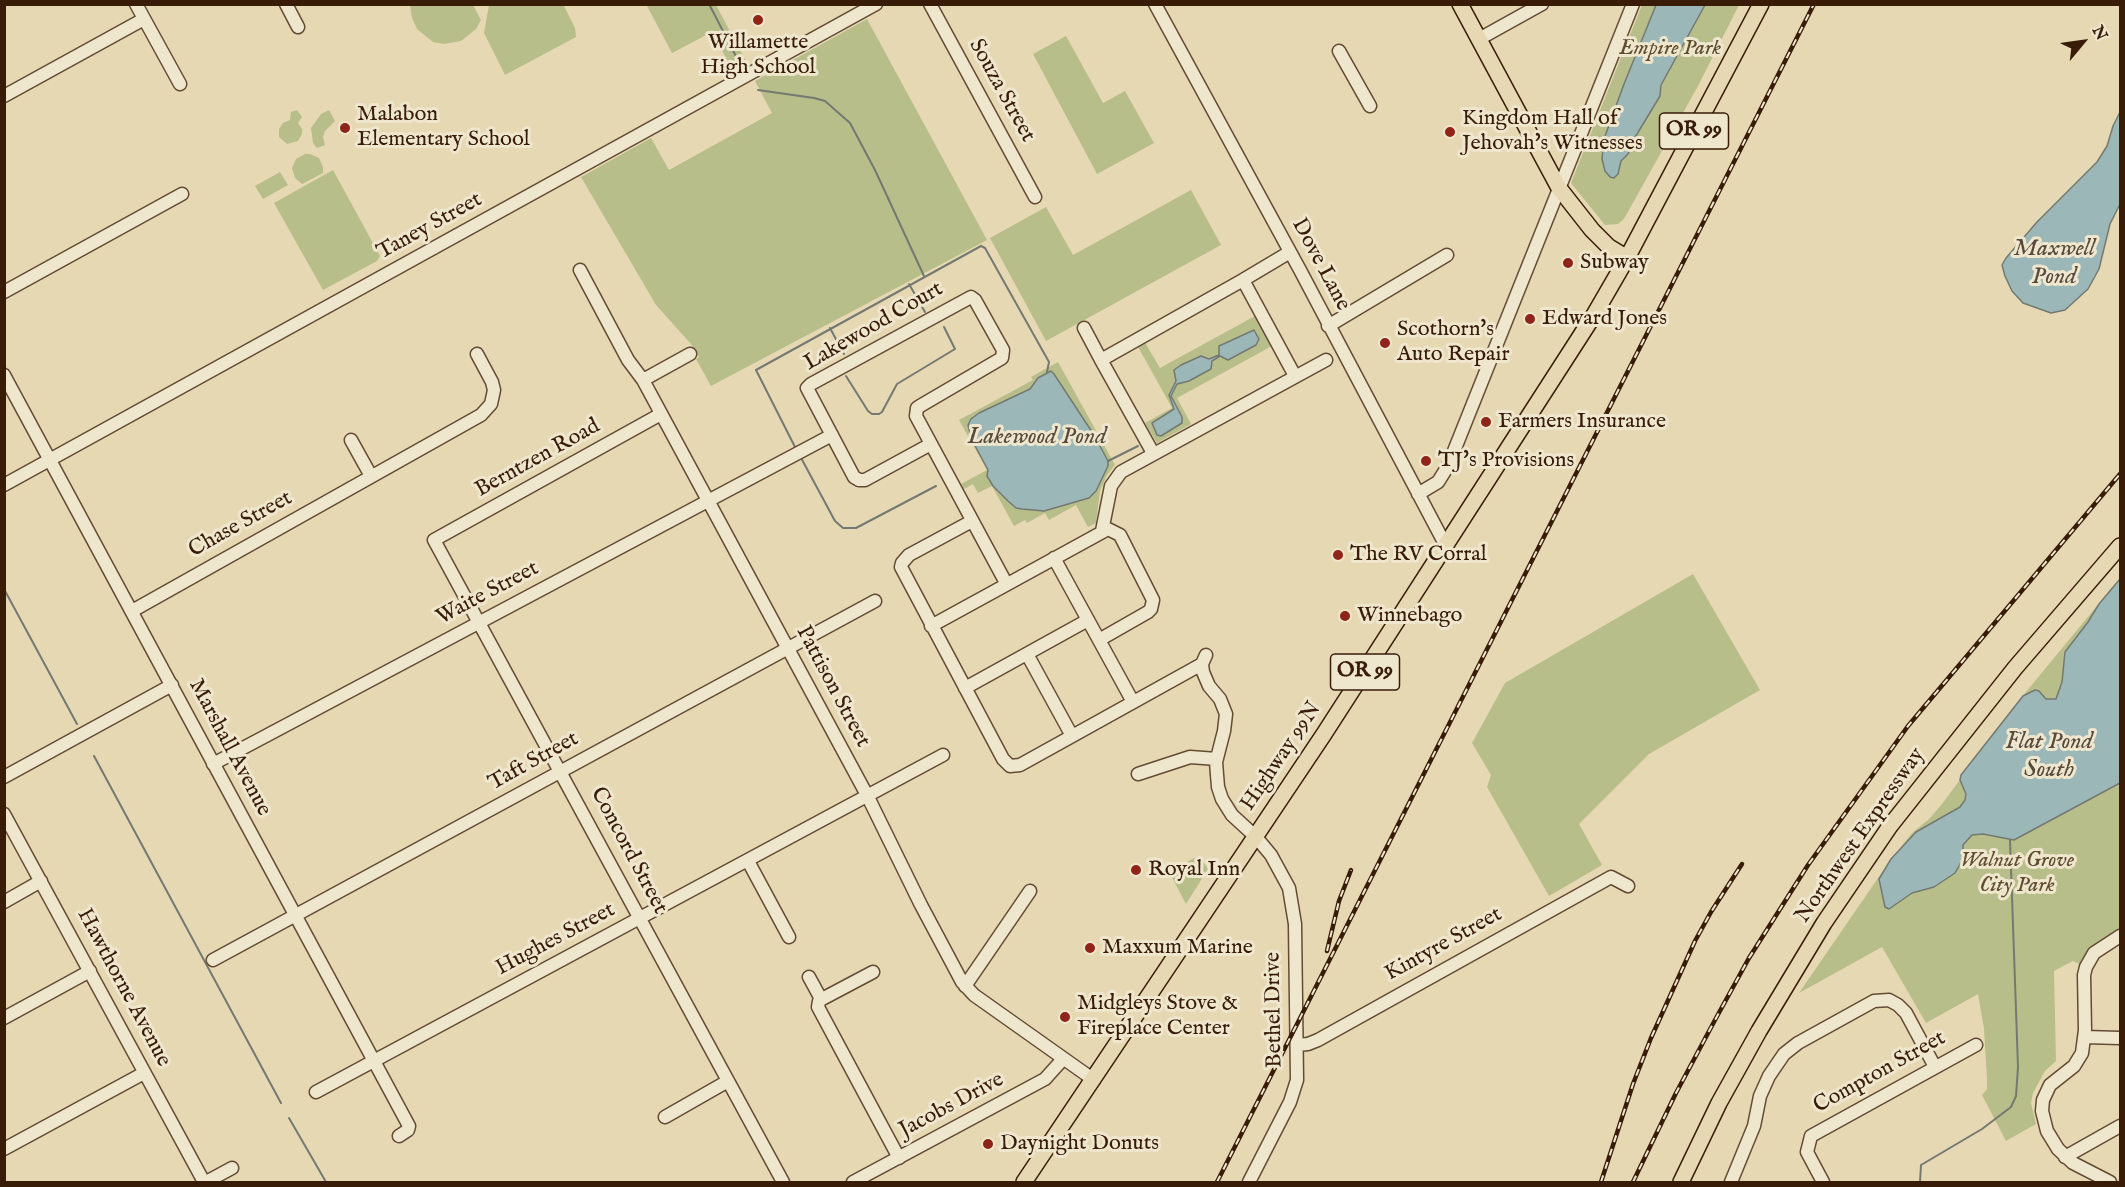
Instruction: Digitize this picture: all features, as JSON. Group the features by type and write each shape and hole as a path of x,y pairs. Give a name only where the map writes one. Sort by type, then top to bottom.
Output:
{"main road":[{"path":"1460,4 1559,188 1592,230 1609,247 1627,258"},
{"name":"Highway 99N","path":"1024,1182 1256,837 1582,334 1627,258 1761,4"},
{"name":"Northwest Expressway","path":"1681,1182 1719,1103 1760,1031 1824,923 1890,826 2015,668 2121,546"}],"street":[{"path":"136,4 180,84"},
{"path":"286,4 298,27"},
{"name":"Taney Street","path":"4,485 876,4"},
{"name":"Souza Street","path":"930,4 1035,197"},
{"name":"Dove Lane","path":"1155,4 1446,546"},
{"path":"1479,39 1542,4"},
{"path":"1418,494 1433,486 1448,466 1633,4"},
{"path":"4,96 144,19"},
{"path":"1339,51 1370,106"},
{"path":"4,292 182,194"},
{"path":"1101,360 1290,252"},
{"path":"1328,326 1447,255"},
{"name":"Pattison Street","path":"580,270 628,360 643,380 868,797 921,905 965,986 974,995 1094,1080"},
{"path":"1243,280 1295,376"},
{"name":"Lakewood Court","path":"931,444 861,481 854,477 808,391 808,386 971,297 975,300 1004,354 999,362 917,408 917,419 931,444 1006,583"},
{"path":"1084,328 1153,453"},
{"name":"Chase Street","path":"132,611 486,411 491,404 494,390 477,354"},
{"path":"643,380 690,354"},
{"path":"1102,531 1111,486 1116,477 1127,468 1326,360"},
{"name":"Marshall Avenue","path":"4,375 409,1126 408,1130 399,1136"},
{"name":"Berntzen Road","path":"434,540 661,414"},
{"name":"Waite Street","path":"213,764 832,435"},
{"path":"351,440 371,476"},
{"path":"972,521 909,555 902,563 903,573 1003,759 1010,766 1020,765 1133,702 1204,659 1205,679 1220,699 1226,714 1216,759 1218,787 1232,815 1256,837"},
{"path":"931,626 1102,531 1113,529 1119,535 1154,600 1148,612 1099,640"},
{"name":"Concord Street","path":"434,540 783,1182"},
{"path":"1054,558 1133,702"},
{"name":"Taft Street","path":"213,960 875,601"},
{"path":"965,688 1088,620"},
{"path":"1027,654 1072,736"},
{"path":"4,777 172,685"},
{"name":"Hughes Street","path":"316,1092 943,755"},
{"path":"1138,774 1190,757 1216,759"},
{"name":"Hawthorne Avenue","path":"4,814 205,1182"},
{"name":"Bethel Drive","path":"1249,1182 1294,1092 1297,1080 1294,906 1289,888 1271,855 1256,837"},
{"path":"748,861 789,937"},
{"name":"Kintyre Street","path":"1297,1045 1318,1040 1611,877 1628,886"},
{"path":"4,902 41,881"},
{"path":"965,986 1030,891"},
{"path":"2110,1182 2079,1167 2065,1157 2047,1131 2042,1110 2043,1100 2050,1085 2078,1060 2085,1045 2084,975 2086,967 2094,953 2121,936"},
{"path":"4,1018 90,971"},
{"path":"873,972 821,999 818,1004 819,1010 899,1158"},
{"path":"808,977 821,999"},
{"path":"1731,1182 1754,1126 1760,1096 1772,1070 1784,1054 1808,1037 1874,1001 1889,1000 1906,1012 1935,1067"},
{"path":"2085,1037 2121,1038"},
{"name":"Compton Street","path":"1823,1182 1808,1152 1808,1142 1816,1131 1976,1045"},
{"name":"Jacobs Drive","path":"854,1182 1045,1079 1063,1059"},
{"path":"4,1149 144,1073"},
{"path":"665,1117 729,1081"},
{"path":"2065,1157 2121,1126"},
{"path":"205,1182 231,1168"}],"green space":[{"path":"563,4 575,28 576,37 505,75 484,33 489,5"},
{"path":"410,5 473,5 481,20 476,29 461,41 444,44 433,42 417,29"},
{"path":"716,5 748,65 734,73 712,32 672,53 647,6"},
{"name":"Empire Park","path":"1642,5 1739,5 1698,86 1624,219 1618,224 1605,225 1571,183"},
{"path":"867,19 987,240 711,386 696,359 699,357 691,344 656,305 581,177 651,138 669,170 772,113 755,81"},
{"path":"1066,36 1103,103 1125,91 1154,143 1097,174 1033,54"},
{"path":"297,110 302,117 298,123 302,134 298,141 287,144 279,137 279,129 283,123 290,120 291,112"},
{"path":"329,110 335,121 325,131 323,137 325,145 317,148 313,143 311,128 321,114"},
{"path":"305,154 319,158 323,173 302,184 295,178 292,168 296,159"},
{"path":"333,170 380,256 377,261 323,290 274,203"},
{"path":"280,172 288,185 263,199 255,186"},
{"path":"1191,190 1221,245 1046,341 990,238 1046,207 1073,255"},
{"path":"1255,316 1272,346 1177,398 1191,424 1157,443 1145,423 1172,408 1137,345 1144,341 1160,368"},
{"name":"Lakewood Pond","path":"1058,362 1115,465 1107,475 1100,491 1096,523 1088,527 1076,505 1049,520 1045,513 1027,523 1025,520 1014,526 992,486 978,493 973,484 964,489 961,484 987,470 959,420 1033,380 1031,377"},
{"path":"1693,574 1760,690 1649,754 1579,824 1602,865 1549,896 1487,787 1491,775 1472,743 1505,683"},
{"name":"Walnut Grove City Park","path":"2120,578 2120,929 2092,946 2081,965 2073,961 2054,971 2056,1061 2045,1071 2033,1093 2031,1103 2036,1124 2006,1141 1982,1095 1987,1089 1987,1079 1984,1029 1978,994 1926,1023 1882,947 1799,993 1889,862 1912,833 1942,804 2016,704"},
{"path":"1196,857 1200,864 1204,863 1208,869 1186,904 1169,872"}],"water":[{"path":"1656,5 1705,5 1661,85 1660,96 1634,139 1628,154 1621,161 1618,174 1614,178 1610,177 1605,171 1602,159 1604,139"},
{"name":"Maxwell Pond","path":"2120,112 2120,204 2110,224 2099,269 2088,289 2065,310 2051,313 2023,303 2012,291 2002,265 2037,222 2097,162 2107,146"},
{"path":"1254,330 1259,339 1256,345 1228,360 1220,356 1212,361 1211,369 1189,381 1177,384 1171,396 1182,417 1182,423 1161,436 1157,435 1152,423 1174,409 1169,395 1176,381 1174,370 1201,356 1209,359 1219,355 1219,346"},
{"name":"Lakewood Pond","path":"1051,371 1094,435 1108,461 1108,466 1096,491 1089,498 1044,511 1016,508 993,486 987,476 988,470 972,440 968,425 971,419 979,413 1030,389 1038,378"},
{"name":"Flat Pond South","path":"2120,579 2120,783 2014,840 1983,834 1972,835 1963,845 1963,859 1955,873 1934,887 1912,893 1889,909 1885,907 1879,879 1891,859 1916,832 1960,807 1966,794 1960,780 1961,775 2023,696 2035,690 2046,699 2056,699 2062,682 2065,652"}],"waterway":[{"path":"709,4 740,64"},
{"path":"758,90 825,101 850,123 875,170 924,276"},
{"path":"796,449 756,370 981,246 985,248 1049,362 1047,372"},
{"path":"909,284 925,312"},
{"path":"846,376 868,411 872,414 879,414 897,384 955,349 944,327"},
{"path":"830,328 844,354"},
{"path":"1108,461 1138,446"},
{"path":"800,456 835,521 843,528 856,528 936,486"},
{"path":"4,589 77,724"},
{"path":"94,756 281,1103"},
{"path":"1920,1182 1921,1165 1982,1129 2011,1107 2016,1096 2018,1067 2010,840"},
{"path":"289,1118 326,1182"}],"railway":[{"path":"1217,1182 1814,4"},
{"path":"1633,1182 1676,1093 1749,958 1808,865 1908,726 2120,474"},
{"path":"1601,1182 1633,1084 1651,1038 1695,941 1742,864"},
{"path":"1327,951 1339,901 1351,870"}],"place":[{"name":"Willamette High School","path":"758,20"},
{"name":"Malabon Elementary School","path":"345,128"},
{"name":"Kingdom Hall of Jehovah's Witnesses","path":"1450,132"},
{"name":"Subway","path":"1568,263"},
{"name":"Edward Jones","path":"1530,319"},
{"name":"Scothorn's Auto Repair","path":"1385,343"},
{"name":"Farmers Insurance","path":"1486,422"},
{"name":"TJ's Provisions","path":"1426,461"},
{"name":"The RV Corral","path":"1338,555"},
{"name":"Winnebago","path":"1345,616"},
{"name":"Royal Inn","path":"1136,870"},
{"name":"Maxxum Marine","path":"1090,948"},
{"name":"Midgleys Stove & Fireplace Center","path":"1065,1017"},
{"name":"Daynight Donuts","path":"988,1144"}]}
